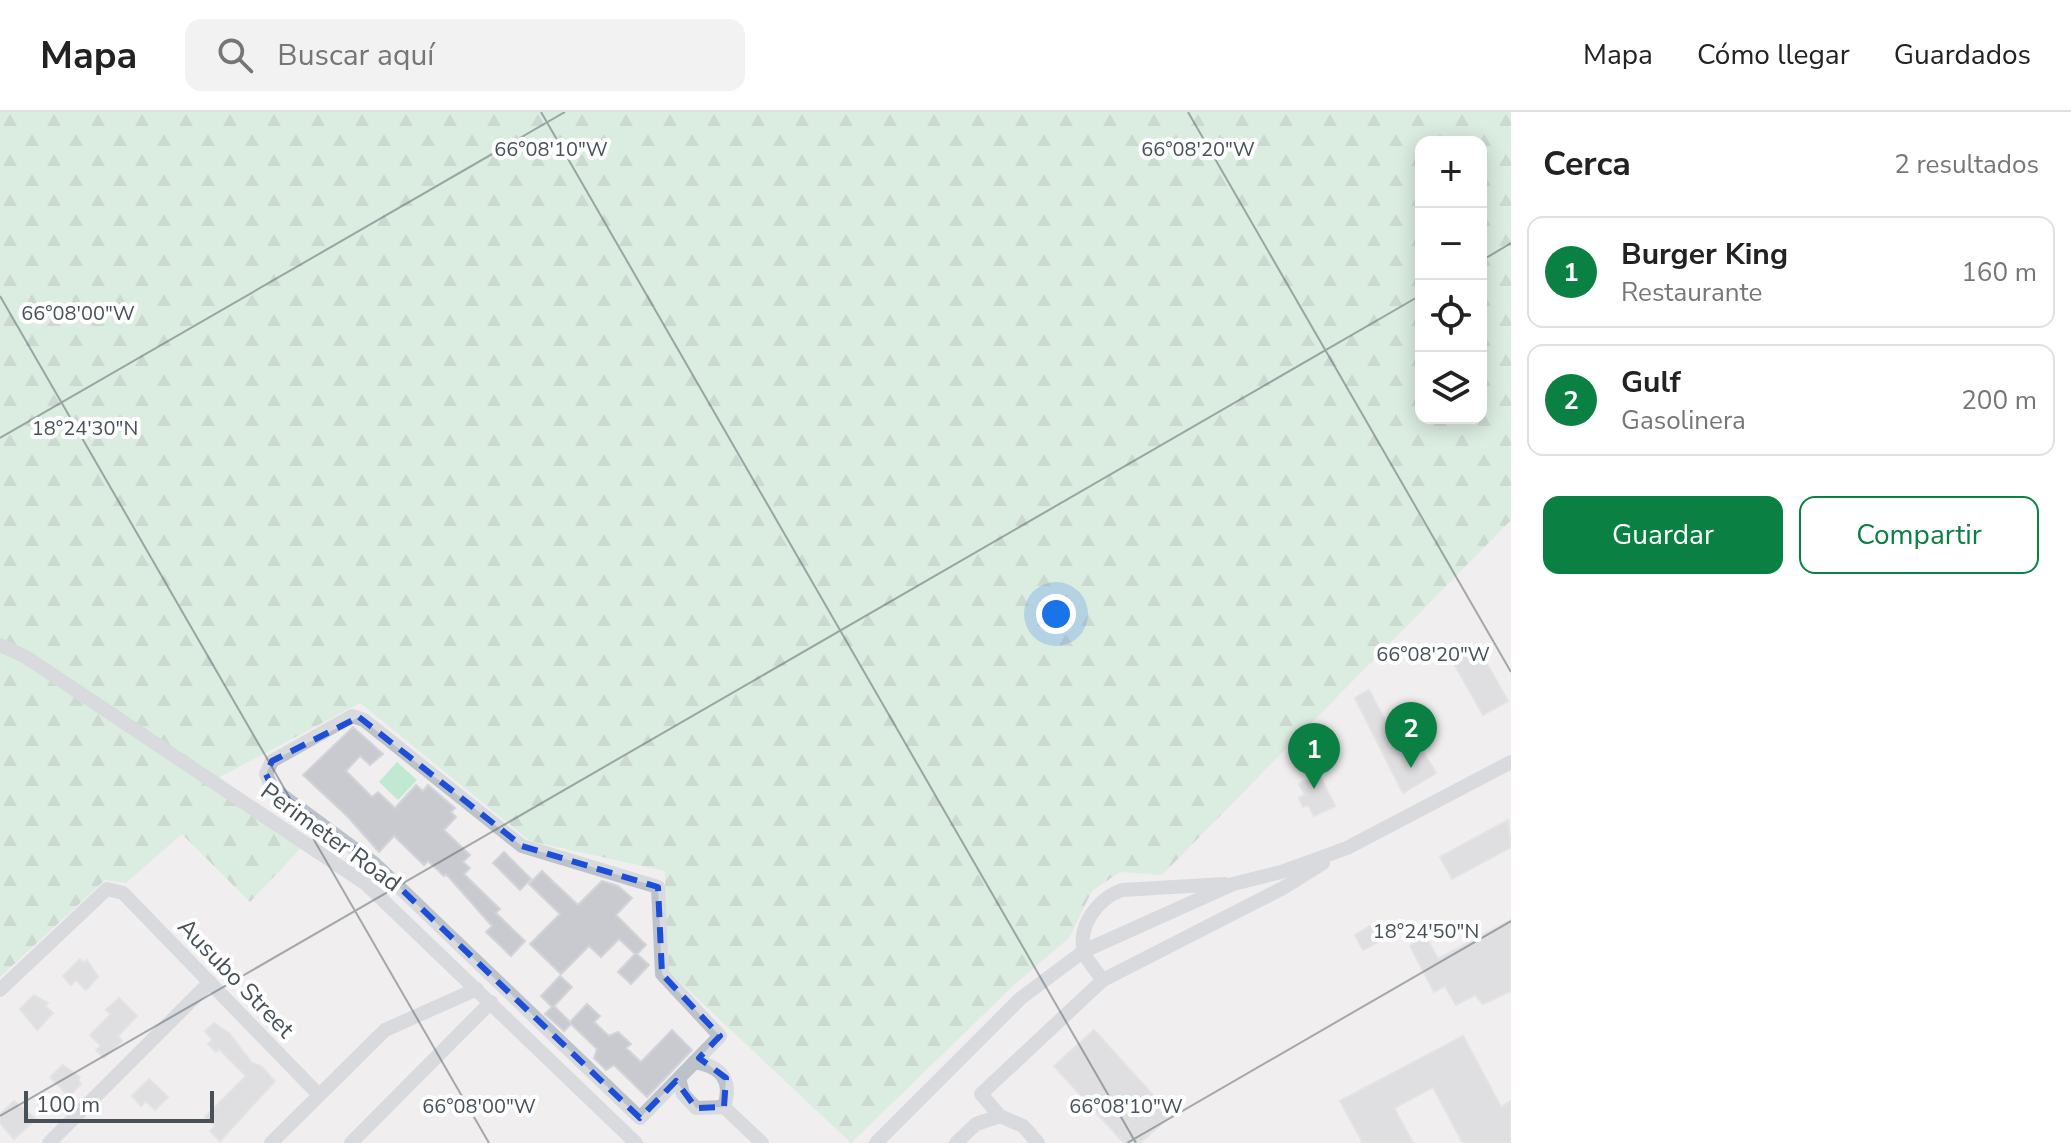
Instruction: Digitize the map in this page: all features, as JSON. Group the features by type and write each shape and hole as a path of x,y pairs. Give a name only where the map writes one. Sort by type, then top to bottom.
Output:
{"street":[{"name":"Perimeter Road","path":"0,645 26,657 366,884 636,1143"},
{"path":"352,716 359,717 522,846 658,887 662,974 720,1036 679,1078 640,1118 375,864 272,788 266,774 272,761 352,716"},
{"path":"1038,1143 1023,1126 1000,1116 981,1094 1103,980 1283,888 1347,848 1511,762"},
{"path":"876,1143 1021,998 1084,951 1233,884 1281,872 1347,848"},
{"path":"1103,980 1084,951 1087,921 1094,908 1110,894 1122,890 1233,884"},
{"name":"Ausubo Street","path":"0,990 107,889 123,893 318,1094"},
{"path":"49,1143 210,982"},
{"path":"271,1143 385,1030 477,989"},
{"path":"351,1143 491,1002"},
{"path":"694,1062 712,1065 723,1074 728,1090 724,1107"},
{"path":"679,1078 683,1094 696,1108 724,1107 762,1143"},
{"path":"956,1143 976,1124 1000,1116"}],"highlighted area":[{"path":"359,717 522,846 658,887 662,974 720,1036 699,1058 726,1078 724,1107 696,1108 676,1081 640,1118 375,864 272,788 266,774 272,761"}],"green space":[{"path":"0,112 1511,112 1511,520 1162,875 1120,872 1092,891 1069,938 1014,985 851,1143 666,969 665,871 530,841 360,703 216,779 303,846 250,902 182,834 126,883 105,880 0,977"},
{"path":"397,762 417,780 398,800 379,782"}],"building":[{"path":"1478,648 1508,701 1483,715 1453,662"},
{"path":"1369,690 1402,752 1418,743 1436,773 1403,793 1355,698"},
{"path":"353,727 383,754 370,765 360,756 346,771 372,797 378,792 395,808 416,785 423,791 428,785 455,808 451,812 456,817 444,830 470,855 463,862 470,868 464,874 500,909 496,913 525,941 511,956 486,932 492,926 446,874 444,876 428,861 424,865 394,836 379,852 348,817 303,775"},
{"path":"1319,774 1335,806 1314,816 1308,805 1303,807 1299,798 1305,795 1299,784"},
{"path":"1508,820 1511,847 1452,879 1440,857"},
{"path":"504,852 531,879 520,890 493,863"},
{"path":"542,871 578,905 602,881 618,886 632,898 616,915 646,945 637,954 649,965 631,984 618,972 635,954 619,939 601,957 589,946 561,974 530,944 560,914 529,884"},
{"path":"1511,920 1511,991 1483,1004 1475,995 1456,1005 1445,986 1434,992 1410,946 1426,937 1438,959"},
{"path":"1376,923 1384,938 1363,950 1355,935"},
{"path":"80,959 84,963 87,960 98,977 86,990 76,980 71,985 63,976"},
{"path":"560,976 572,987 554,1006 570,1022 587,1004 600,1016 594,1022 609,1036 618,1032 631,1044 626,1048 641,1062 672,1030 692,1050 647,1097 614,1065 606,1070 594,1058 597,1049 571,1024 564,1031 545,1014 552,1007 541,996"},
{"path":"34,995 48,1003 45,1006 53,1013 37,1030 20,1009"},
{"path":"119,998 137,1016 118,1036 122,1041 104,1058 96,1050 101,1046 90,1035 111,1014 106,1010"},
{"path":"214,1023 229,1033 252,1063 261,1066 275,1081 220,1141 210,1131 215,1126 205,1117 246,1076 219,1049 216,1052 208,1044 212,1040 205,1031"},
{"path":"1094,1030 1171,1115 1140,1143 1124,1143 1054,1066"},
{"path":"1463,1036 1501,1107 1511,1101 1511,1143 1463,1143 1433,1087 1394,1108 1413,1143 1363,1143 1340,1101"},
{"path":"63,1065 80,1077 78,1080 81,1084 69,1096 50,1077"},
{"path":"149,1079 168,1097 155,1110 146,1101 141,1106 132,1096"},
{"path":"14,1101 36,1119 14,1139 0,1123 0,1114"}],"place":[{"name":"Gulf","path":"1411,768"},
{"name":"Burger King","path":"1314,789"}]}
